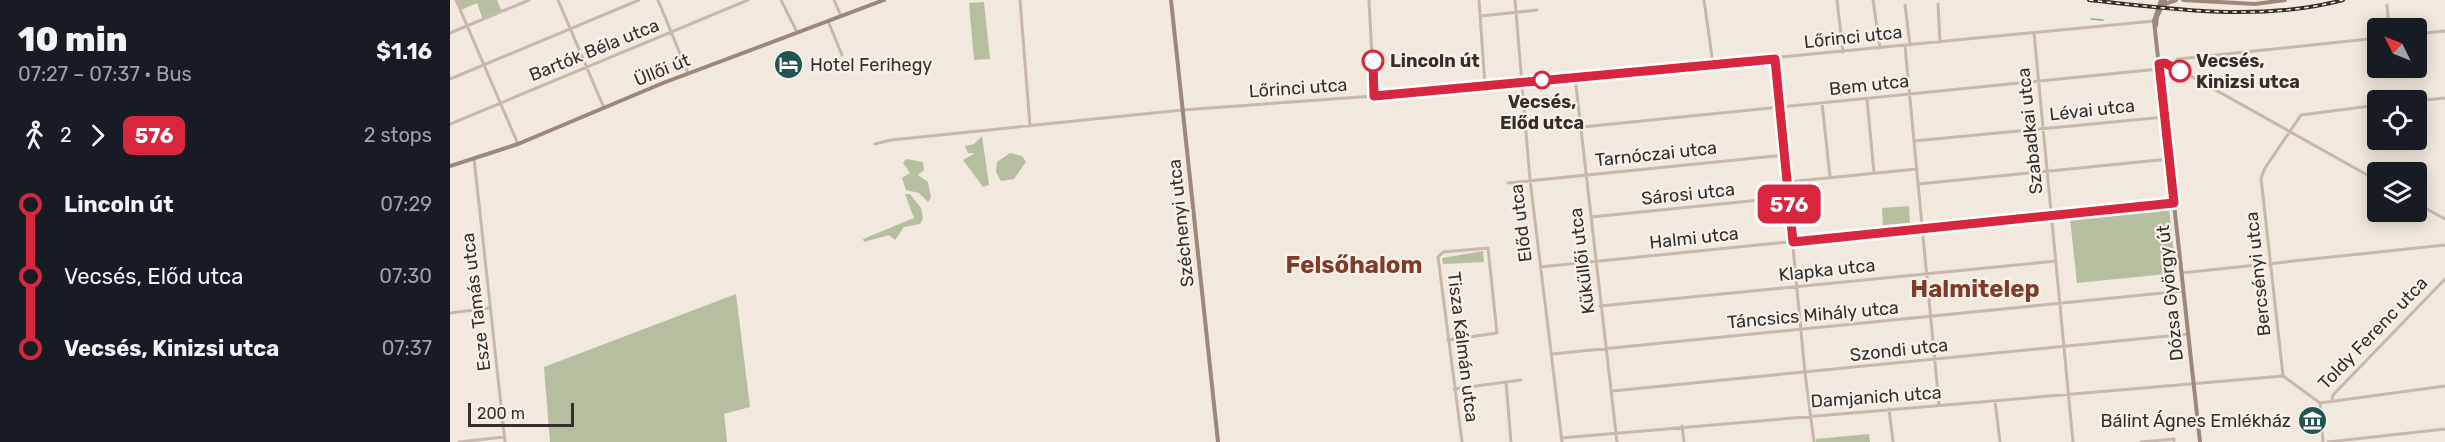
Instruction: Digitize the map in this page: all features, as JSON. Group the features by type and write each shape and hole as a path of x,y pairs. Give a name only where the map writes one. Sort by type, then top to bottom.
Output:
{"main road":[{"name":"Üllői út","path":"450,166 518,144 688,74 884,0"},
{"name":"Széchenyi utca","path":"1171,0 1218,442"},
{"path":"2164,1 2176,0"},
{"path":"2183,0 2212,2 2285,0"},
{"name":"Dózsa György út","path":"2164,1 2154,21 2200,442"},
{"name":"Dózsa György út","path":"2156,33 2157,17 2164,1"}],"street":[{"path":"456,0 518,144"},
{"path":"450,33 529,0"},
{"path":"558,0 604,108"},
{"path":"450,78 639,0"},
{"path":"658,0 688,74"},
{"name":"Bartók Béla utca","path":"450,124 748,0"},
{"path":"781,0 797,32"},
{"path":"834,0 842,16"},
{"path":"1020,0 1030,126"},
{"path":"1369,0 1374,96"},
{"path":"1479,0 1485,85"},
{"name":"Előd utca","path":"1515,0 1520,82 1530,180 1562,440"},
{"path":"1704,0 1713,64"},
{"path":"1837,0 1843,52"},
{"path":"1873,0 1880,48"},
{"path":"1938,4 1940,42"},
{"path":"1905,5 1910,45"},
{"path":"2387,5 2388,18"},
{"path":"1481,16 1537,10"},
{"path":"828,20 842,55"},
{"name":"Lőrinci utca","path":"875,144 891,140 1182,110 1374,96 2154,21"},
{"path":"2427,33 2445,31"},
{"name":"Szabadkai utca","path":"2034,33 2073,442"},
{"path":"2367,39 2178,59 2171,65 2367,176"},
{"path":"1905,46 1939,405"},
{"path":"1775,59 1805,373 1814,442"},
{"name":"Bem utca","path":"1582,127 2038,81 2171,65"},
{"name":"Küküllői utca","path":"1575,77 1617,442"},
{"path":"2427,100 2445,98"},
{"path":"1867,99 1874,173"},
{"path":"1822,103 1830,177"},
{"name":"Bercsényi utca","path":"2283,376 2269,263 2262,175 2303,113 2367,106"},
{"name":"Lévai utca","path":"1914,141 2165,117"},
{"name":"Tarnóczai utca","path":"1508,183 1784,155"},
{"name":"Esze Tamás utca","path":"474,158 505,442"},
{"path":"1918,184 2169,159"},
{"path":"1787,182 1917,169"},
{"name":"Sárosi utca","path":"1591,217 1789,198"},
{"name":"Halmi utca","path":"1540,267 2174,203"},
{"path":"2427,209 2445,219"},
{"path":"2181,273 2445,245"},
{"name":"Tisza Kálmán utca","path":"1448,340 1497,333 1488,248 1439,255 1448,340 1454,389 1462,442"},
{"name":"Klapka utca","path":"1600,306 2056,261"},
{"name":"Toldy Ferenc utca","path":"2320,404 2332,400 2333,395 2445,279"},
{"name":"Táncsics Mihály utca","path":"1552,354 2183,291"},
{"path":"450,313 490,308"},
{"name":"Szondi utca","path":"1612,391 2188,334"},
{"path":"2283,376 2320,404 2323,442"},
{"name":"Damjanich utca","path":"1562,440 1682,426 2283,376"},
{"path":"1454,389 1521,380"},
{"path":"1506,382 1511,442"},
{"path":"2332,400 2445,386"},
{"path":"1995,401 2000,442"},
{"path":"1889,409 1893,442"},
{"path":"1682,426 1684,442"},
{"path":"2328,442 2445,429"},
{"path":"459,442 504,437"},
{"path":"2141,442 2174,439 2174,442"}],"green space":[{"path":"456,0 497,0 502,12 483,20 477,3 461,10"},
{"path":"984,2 990,59 974,60 969,3"},
{"path":"982,136 989,185 983,187 963,160 975,153 968,153 965,146 974,144"},
{"path":"1010,153 1022,156 1026,162 1014,179 1001,181 996,172 997,162"},
{"path":"906,159 923,162 924,170 918,175 928,182 931,198 928,202 919,193 906,190 902,178 910,173 903,163"},
{"path":"1821,191 1822,205 1794,208 1793,193"},
{"path":"905,194 910,194 921,208 923,219 920,224 904,227 895,240 889,235 864,242 863,239 914,218"},
{"path":"1909,206 1910,223 1883,225 1882,208"},
{"path":"2169,208 2176,273 2077,283 2070,218"},
{"path":"1483,251 1484,262 1443,264 1442,258"},
{"path":"736,294 750,407 724,414 727,442 550,442 544,367"},
{"path":"1869,434 1870,442 1816,442 1816,439"}],"waterway":[{"path":"2091,19 2103,20"}],"railway":[{"path":"2089,0 2216,12 2280,11 2343,0"}],"bus line":[{"name":"576","path":"1373,61 1374,96 1437,88 1775,59 1793,242 2174,203 2159,64 2165,63 2180,71"}],"place":[{"name":"Lincoln út","path":"1373,61"},
{"name":"Hotel Ferihegy","path":"789,65"},
{"name":"Vecsés, Kinizsi utca","path":"2180,71"},
{"name":"Vecsés, Előd utca","path":"1542,80"},
{"name":"Bálint Ágnes Emlékház","path":"2312,421"}],"district":[{"name":"Felsőhalom","path":"1354,265"},
{"name":"Halmitelep","path":"1975,289"}]}
